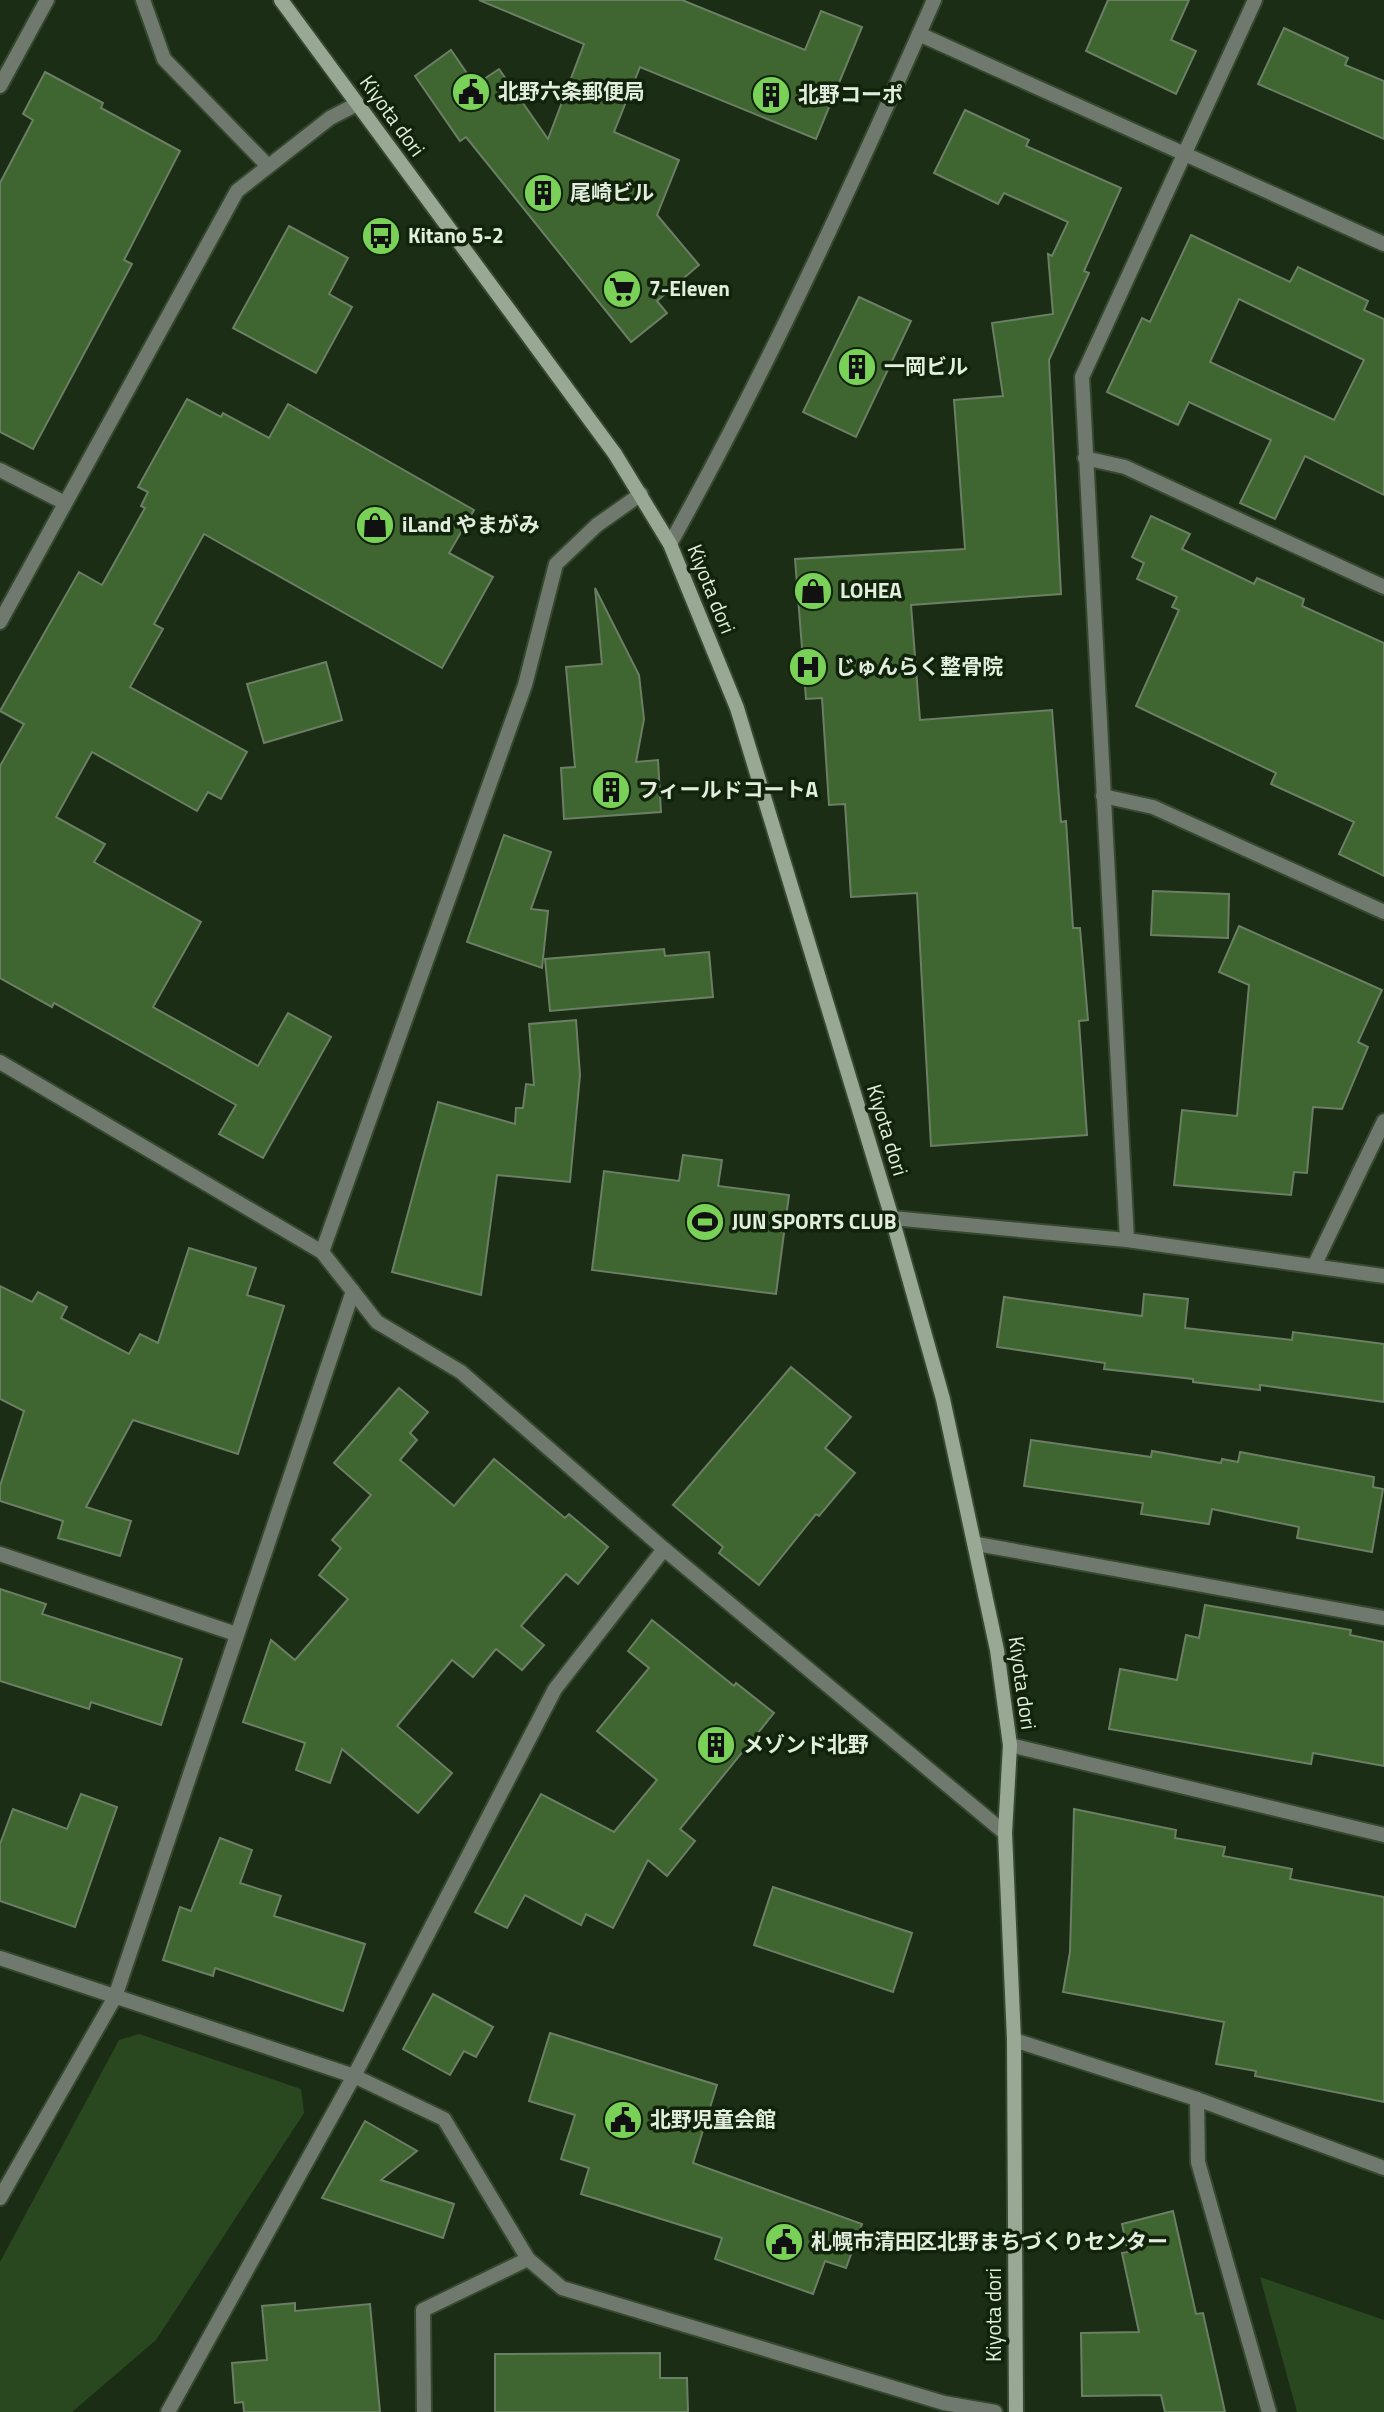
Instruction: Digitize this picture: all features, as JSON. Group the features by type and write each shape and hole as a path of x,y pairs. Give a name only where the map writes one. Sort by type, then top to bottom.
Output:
{"street":[{"path":"0,86 47,0"},
{"path":"143,0 164,59 267,164"},
{"name":"Kiyota dori","path":"281,0 615,454 641,494 670,544 737,708 892,1218 943,1399 977,1544 997,1650 1010,1745 1004,1833 1014,2040 1016,2412"},
{"path":"670,544 709,475 817,258 934,0"},
{"path":"1127,1240 1082,377 1255,0"},
{"path":"919,34 1384,244"},
{"path":"0,622 237,191 267,164 330,118 357,104"},
{"path":"1085,458 1125,467 1384,587"},
{"path":"0,470 65,503"},
{"path":"322,1252 525,685 556,564 597,525 641,494"},
{"path":"1103,796 1153,807 1384,912"},
{"path":"0,1062 322,1252 377,1322 461,1372 664,1549 1004,1833"},
{"path":"1315,1265 1384,1121"},
{"path":"892,1218 1127,1240 1384,1276"},
{"path":"0,2199 115,1997 353,1292"},
{"path":"977,1544 1384,1618"},
{"path":"168,2412 354,2076 555,1689 664,1549"},
{"path":"0,1554 236,1634"},
{"path":"1010,1745 1384,1835"},
{"path":"0,1958 354,2076 444,2119 528,2259 562,2288 944,2403 995,2412"},
{"path":"1014,2040 1197,2099 1384,2168"},
{"path":"1197,2099 1198,2162 1269,2412"},
{"path":"424,2412 423,2310 528,2259"}],"green space":[{"path":"139,2034 301,2089 304,2113 156,2340 72,2412 0,2412 0,2262 119,2040"},
{"path":"1260,2277 1384,2320 1384,2412 1297,2412"}],"building":[{"path":"479,0 682,0 805,50 821,11 862,27 816,139 640,67 614,132 679,160 657,215 699,265 657,301 667,313 631,342 466,137 460,141 415,76 451,50 475,85 499,69 548,139 584,44"},
{"path":"1108,0 1189,0 1171,40 1196,51 1176,94 1086,51"},
{"path":"1284,28 1348,58 1345,65 1384,81 1384,139 1258,84"},
{"path":"45,72 103,103 101,108 180,151 124,260 132,264 33,449 0,432 0,183 33,120 23,114"},
{"path":"965,110 1029,140 1026,146 1121,188 1084,271 1089,273 1049,360 1061,594 911,605 920,720 1052,710 1061,822 1066,821 1073,928 1080,928 1088,1020 1079,1021 1087,1135 931,1146 917,893 851,897 845,804 829,805 822,698 806,699 795,559 965,549 954,400 1003,396 992,323 1053,314 1048,254 1052,256 1068,222 1004,193 998,204 934,173"},
{"path":"289,226 348,258 329,294 352,307 316,373 233,328"},
{"path":"1191,235 1290,282 1298,267 1368,301 1364,310 1384,319 1384,495 1305,456 1275,519 1240,503 1271,440 1189,402 1178,425 1107,392 1142,318 1150,322","holes":["1239,299 1364,360 1334,420 1210,362"]},
{"name":"一岡ビル","path":"859,297 911,321 856,437 803,412"},
{"path":"187,399 221,417 223,413 269,438 288,404 474,510 449,553 493,577 442,668 204,534 154,624 163,629 130,687 247,752 221,799 208,792 197,811 92,752 56,817 105,844 94,862 201,922 153,1007 258,1066 288,1013 331,1037 263,1158 219,1134 236,1105 54,1003 52,1007 0,978 0,766 24,724 0,711 79,572 102,585 145,508 141,506 148,492 138,487"},
{"path":"1151,516 1190,534 1182,549 1254,584 1257,578 1304,599 1302,606 1384,643 1384,876 1339,854 1354,822 1271,784 1276,773 1136,706 1179,610 1172,607 1177,597 1137,579 1144,563 1132,557"},
{"path":"595,588 639,675 644,719 636,762 658,760 661,812 564,819 561,768 575,767 566,667 602,664"},
{"path":"326,662 342,720 264,743 247,684"},
{"path":"504,835 551,852 531,909 548,911 542,968 467,942"},
{"path":"1153,891 1229,894 1228,938 1151,935"},
{"path":"1239,926 1382,990 1358,1042 1368,1047 1342,1109 1313,1107 1307,1173 1294,1172 1291,1195 1174,1185 1182,1110 1237,1116 1249,985 1219,972"},
{"path":"664,949 665,956 709,952 713,997 550,1011 545,959"},
{"path":"576,1020 580,1075 570,1182 497,1175 481,1295 392,1272 438,1102 515,1124 516,1108 523,1108 526,1084 534,1085 529,1024"},
{"path":"683,1155 722,1160 718,1186 789,1195 776,1294 592,1270 604,1171 679,1181"},
{"path":"189,1248 256,1268 247,1295 284,1306 238,1454 133,1420 86,1507 131,1521 120,1556 58,1538 63,1521 0,1501 0,1486 24,1411 0,1399 0,1286 32,1302 38,1292 67,1307 61,1318 129,1354 140,1334 158,1343"},
{"path":"1144,1294 1188,1299 1185,1328 1292,1340 1293,1332 1384,1344 1384,1402 1260,1385 1260,1390 1193,1382 1193,1379 1104,1369 1105,1363 997,1347 1004,1297 1142,1316"},
{"path":"791,1367 851,1417 825,1448 855,1473 819,1516 816,1514 759,1585 719,1553 723,1547 673,1505"},
{"path":"399,1388 428,1412 410,1433 417,1440 400,1460 454,1506 494,1459 565,1518 569,1514 608,1547 578,1584 566,1574 521,1626 544,1645 522,1670 496,1649 473,1677 452,1660 397,1726 452,1773 418,1813 342,1749 330,1783 296,1770 305,1743 243,1722 271,1640 295,1660 348,1599 319,1575 341,1548 332,1540 371,1495 334,1463"},
{"path":"1031,1440 1151,1457 1152,1451 1221,1463 1222,1459 1238,1462 1240,1452 1374,1477 1373,1487 1383,1489 1372,1552 1297,1538 1299,1527 1212,1509 1209,1524 1141,1514 1143,1503 1024,1486"},
{"path":"0,1589 46,1604 42,1614 182,1659 161,1725 91,1702 89,1709 0,1681"},
{"path":"1205,1605 1351,1630 1350,1635 1384,1642 1384,1766 1313,1753 1311,1764 1109,1729 1120,1669 1177,1680 1186,1635 1199,1638"},
{"path":"652,1620 734,1686 736,1683 774,1713 680,1829 695,1841 667,1876 648,1860 613,1928 586,1914 581,1925 525,1895 507,1928 475,1912 541,1794 614,1832 657,1780 597,1731 649,1668 628,1651"},
{"path":"81,1794 117,1807 75,1927 0,1901 0,1844 13,1809 67,1829"},
{"path":"1074,1809 1176,1830 1175,1838 1225,1847 1223,1856 1292,1869 1290,1879 1384,1897 1384,2102 1255,2076 1256,2071 1216,2064 1224,2022 1063,1992 1070,1952"},
{"path":"220,1838 252,1850 240,1883 281,1896 274,1916 365,1944 343,2011 215,1968 213,1976 163,1960 180,1907 191,1911"},
{"path":"773,1887 912,1933 893,1992 754,1945"},
{"path":"433,1994 493,2027 476,2057 464,2051 450,2075 403,2049"},
{"path":"550,2033 717,2085 693,2163 862,2224 846,2268 825,2261 813,2294 715,2259 722,2238 581,2194 589,2168 561,2159 575,2115 529,2101"},
{"path":"365,2121 417,2151 381,2180 454,2204 443,2238 322,2198"},
{"path":"1173,2211 1196,2314 1203,2313 1225,2412 1165,2412 1161,2395 1082,2396 1081,2333 1139,2332 1122,2253 1128,2252 1122,2224"},
{"path":"295,2303 295,2311 370,2304 380,2412 244,2412 243,2402 235,2403 232,2363 267,2360 262,2306"},
{"path":"660,2353 660,2378 687,2378 688,2412 495,2412 495,2354"}],"place":[{"name":"北野六条郵便局","path":"471,92"},
{"name":"北野コーポ","path":"771,95"},
{"name":"尾崎ビル","path":"543,193"},
{"name":"Kitano 5-2","path":"381,236"},
{"name":"7-Eleven","path":"622,289"},
{"name":"一岡ビル","path":"857,367"},
{"name":"iLand やまがみ","path":"375,525"},
{"name":"LOHEA","path":"813,591"},
{"name":"じゅんらく整骨院","path":"808,667"},
{"name":"フィールドコートA","path":"611,790"},
{"name":"JUN SPORTS CLUB","path":"705,1222"},
{"name":"メゾンド北野","path":"716,1745"},
{"name":"北野児童会館","path":"623,2120"},
{"name":"札幌市清田区北野まちづくりセンター","path":"784,2242"}]}
